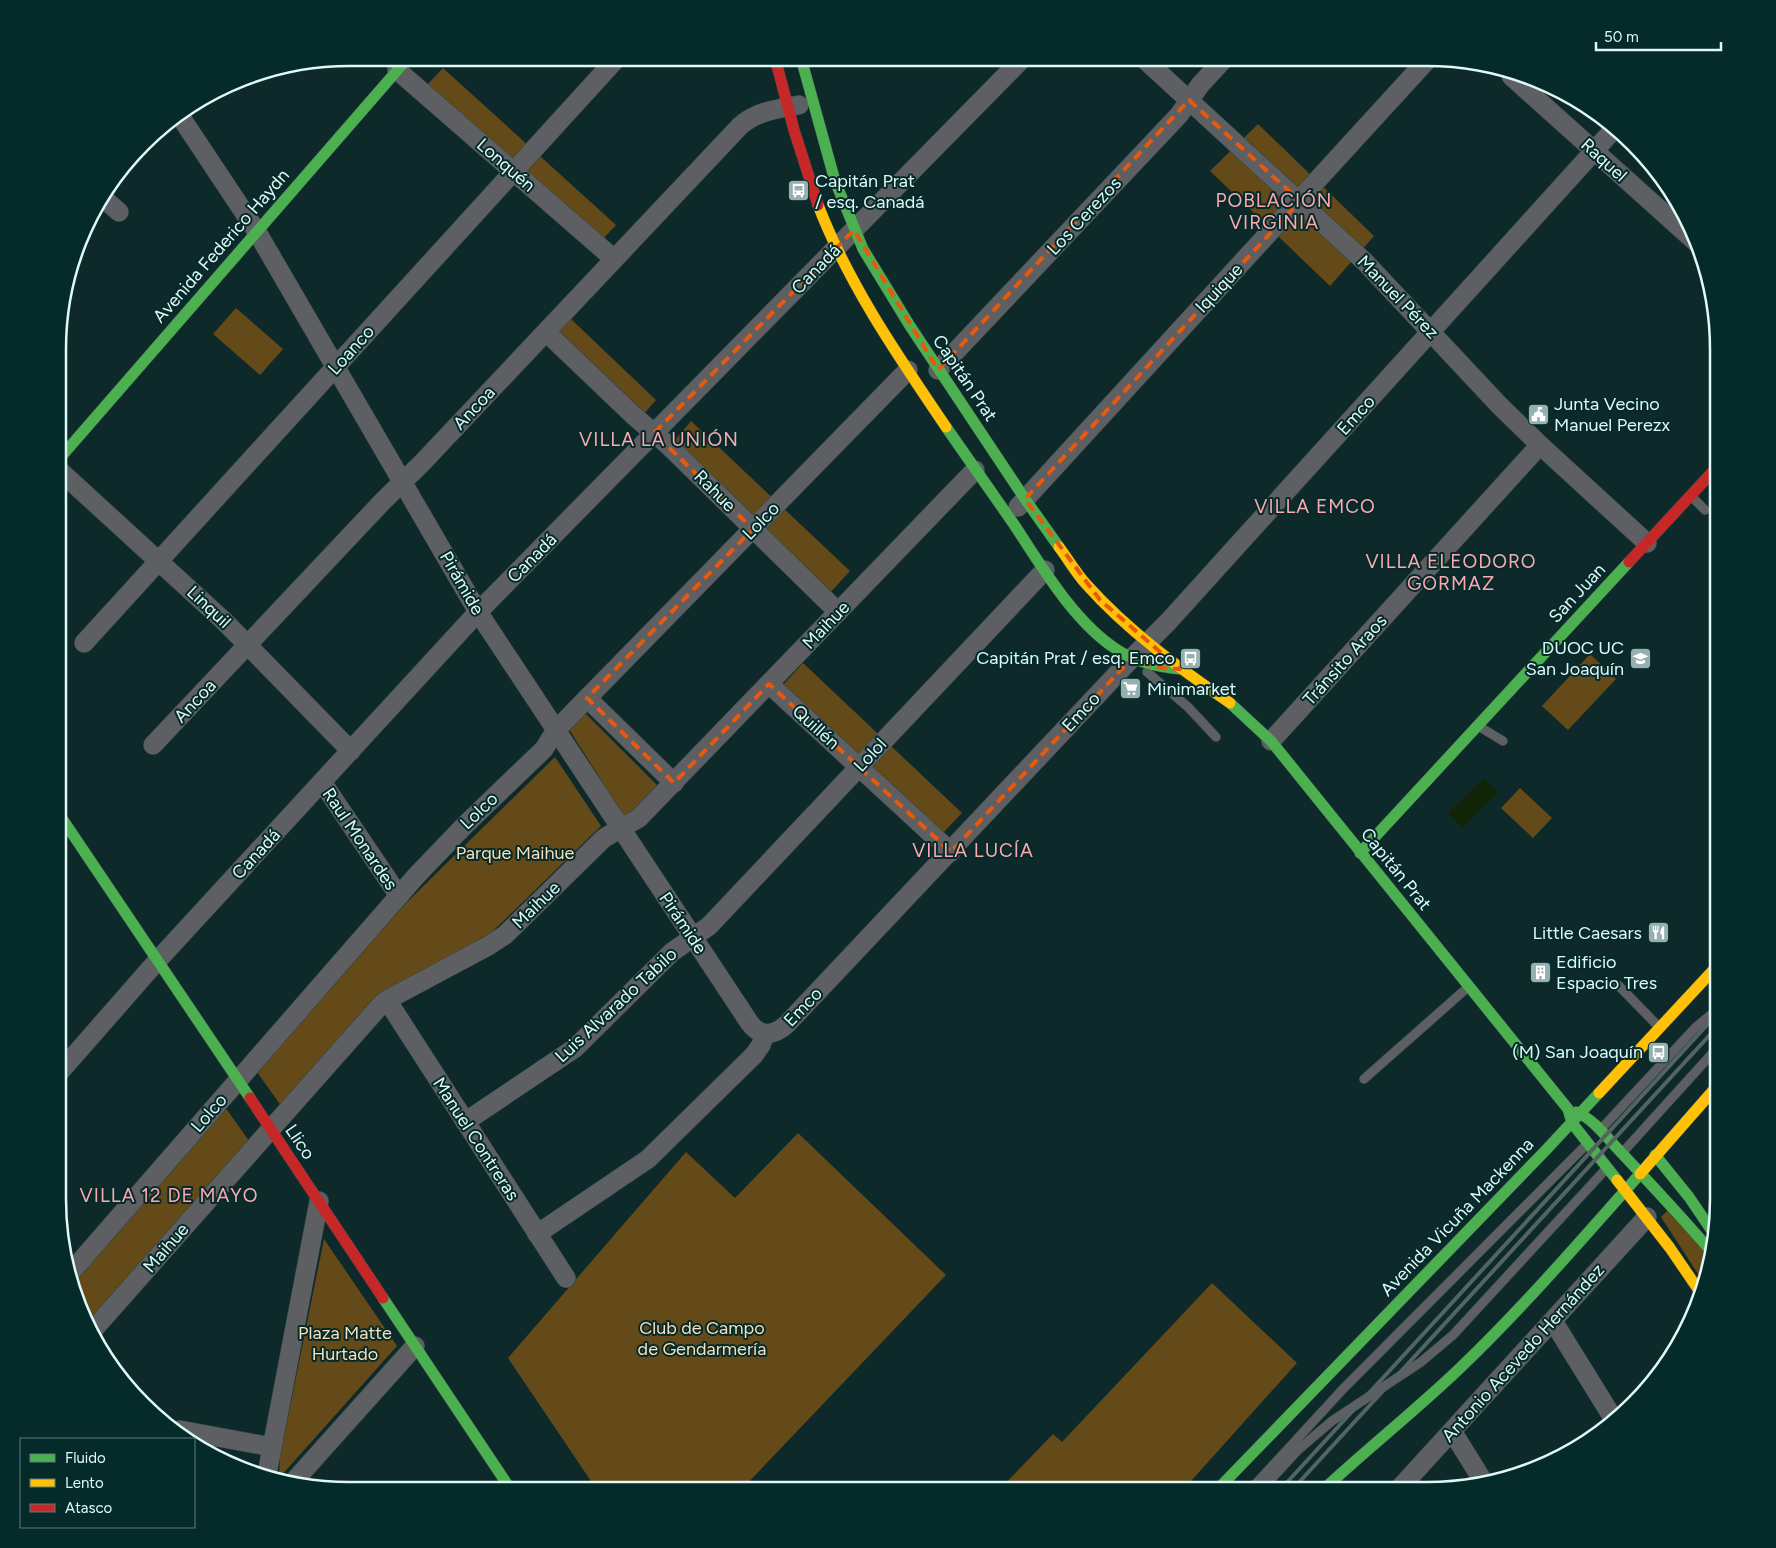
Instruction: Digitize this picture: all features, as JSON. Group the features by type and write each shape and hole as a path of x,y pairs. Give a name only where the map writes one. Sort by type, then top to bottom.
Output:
{"street":[{"name":"Avenida Federico Haydn","path":"66,451 401,66"},
{"name":"Lonquén","path":"405,66 514,172 614,259"},
{"name":"Loanco","path":"84,642 610,66"},
{"name":"Capitán Prat","path":"777,66 787,108 817,202 836,248 862,298 908,370 1045,570 1095,632 1117,650 1132,658 1161,668 1180,669"},
{"name":"Capitán Prat","path":"803,66 835,181 854,230 876,271 938,370 1025,499 1090,588 1116,616 1180,669 1234,706 1271,741 1568,1109 1572,1123"},
{"name":"Canadá","path":"66,1065 157,961 478,612 1015,66"},
{"name":"Manuel Pérez","path":"1152,66 1365,262 1540,446 1647,543"},
{"name":"Los Cerezos","path":"938,370 1178,115 1200,85 1218,66"},
{"name":"Iquique","path":"1008,517 1300,201 1422,66"},
{"name":"Raquel","path":"1516,80 1684,232"},
{"name":"Ancoa","path":"154,745 746,121 761,113 812,103"},
{"name":"Pirámide","path":"183,121 257,232 478,612 753,1028 765,1034"},
{"name":"Emco","path":"537,1234 648,1159 754,1055 761,1045 765,1034 780,1031 787,1024 1174,615 1609,134"},
{"path":"108,202 119,212"},
{"name":"Rahue","path":"546,332 669,446 838,612"},
{"name":"Lolco","path":"75,1267 435,855 544,750 556,730 586,698 908,370"},
{"name":"Tránsito Araos","path":"1271,741 1540,446"},
{"name":"Maihue","path":"96,1326 371,1014 387,1000 501,938 514,928 604,838 641,817 975,470"},
{"name":"San Juan","path":"1360,853 1710,475"},
{"name":"Linquil","path":"66,476 248,645 351,751"},
{"name":"Lolol","path":"692,937 709,926 1045,570"},
{"name":"Quillén","path":"769,684 951,852"},
{"path":"586,698 674,783"},
{"name":"Raul Monardes","path":"322,782 399,896"},
{"name":"Llico","path":"66,824 320,1201 415,1346 499,1482"},
{"name":"Luis Alvarado Tabilo","path":"465,1122 575,1048 672,952 692,937"},
{"name":"Avenida Vicuña Mackenna","path":"1225,1482 1581,1114 1710,975"},
{"name":"Manuel Contreras","path":"387,1000 566,1278"},
{"path":"1332,1482 1438,1390 1478,1351 1626,1190 1710,1094"},
{"name":"Capitán Prat","path":"1568,1109 1581,1114 1600,1130 1615,1160"},
{"path":"1572,1123 1588,1144 1615,1160 1641,1172 1675,1208 1705,1246"},
{"path":"1656,1155 1708,1225"},
{"path":"1615,1160 1626,1190 1647,1216 1696,1286"},
{"path":"268,1470 320,1201"},
{"name":"Antonio Acevedo Hernández","path":"1405,1482 1647,1216"},
{"path":"1552,1321 1610,1413"},
{"path":"298,1477 415,1346"},
{"path":"1452,1431 1480,1476"},
{"path":"189,1432 272,1447"}],"lane":[{"path":"1691,496 1705,510"},
{"name":"Capitán Prat","path":"1132,658 1195,713 1216,737"},
{"path":"1478,726 1503,741"},
{"path":"1618,985 1660,1028"},
{"path":"1364,1079 1468,986"},
{"path":"1257,1482 1377,1353 1588,1144 1696,1027 1710,1016"},
{"path":"1268,1482 1298,1450 1332,1421 1421,1362 1453,1335 1710,1057"}],"highlighted area":[{"path":"1189,100 1300,201 1025,499 1100,600 1180,669 1161,668 1132,658 951,852 769,684 674,783 587,698 753,529 654,433 854,230 938,370"}],"green space":[{"path":"443,68 616,225 602,240 425,87"},
{"path":"1258,124 1374,236 1330,286 1210,171"},
{"path":"236,308 283,349 260,375 213,334"},
{"path":"571,319 656,400 642,416 556,334"},
{"path":"691,421 850,571 829,594 674,441"},
{"path":"1590,654 1616,679 1568,730 1542,706"},
{"path":"803,663 962,813 940,836 781,687"},
{"path":"582,710 658,786 625,818 567,726"},
{"name":"Parque Maihue","path":"555,757 601,826 491,933 382,994 284,1110 257,1072 405,904"},
{"path":"1520,788 1552,818 1533,838 1501,808"},
{"path":"225,1107 252,1145 95,1324 77,1277"},
{"name":"Club de Campo de Gendarmería","path":"798,1133 946,1275 749,1482 592,1482 508,1358 686,1152 735,1198"},
{"path":"1668,1210 1704,1252 1699,1275 1661,1217"},
{"name":"Plaza Matte Hurtado","path":"324,1239 397,1346 283,1474 279,1473 280,1456"},
{"path":"1212,1283 1297,1363 1190,1482 1007,1482 1053,1434 1062,1442"}],"shaded area":[{"path":"1484,778 1498,793 1462,828 1448,813"}],"railway":[{"path":"1287,1482 1710,1022"},
{"path":"1299,1482 1710,1035"}],"traffic: fast":[{"path":"66,451 401,66"},
{"path":"803,66 835,181 863,249 910,326 1059,547"},
{"path":"946,427 1059,591 1086,623 1116,649 1139,661 1180,669"},
{"path":"1360,853 1629,562"},
{"path":"1230,703 1271,741 1568,1109 1572,1123 1617,1180"},
{"path":"66,824 250,1098"},
{"path":"1225,1482 1599,1093"},
{"path":"1576,1112 1588,1119 1603,1132 1706,1245"},
{"path":"1655,1155 1689,1197 1708,1225"},
{"path":"1332,1482 1442,1385 1483,1346 1640,1174"},
{"path":"383,1298 506,1482"}],"traffic: slow":[{"path":"818,205 830,235 859,292 946,427"},
{"path":"1059,547 1082,580 1119,618 1173,662 1230,703"},
{"path":"1599,1093 1710,974"},
{"path":"1640,1174 1710,1094"},
{"path":"1617,1180 1670,1248 1696,1286"}],"traffic: jam":[{"path":"777,66 794,130 818,205"},
{"path":"1629,562 1710,475"},
{"path":"250,1098 383,1298"}],"place":[{"name":"Capitán Prat / esq. Canadá","path":"799,191"},
{"name":"Junta Vecino Manuel Perezx","path":"1538,414"},
{"name":"Capitán Prat / esq. Emco","path":"1191,658"},
{"name":"DUOC UC San Joaquín","path":"1640,658"},
{"name":"Minimarket","path":"1131,689"},
{"name":"Little Caesars","path":"1658,933"},
{"name":"Edificio Espacio Tres","path":"1540,972"},
{"name":"(M) San Joaquín","path":"1659,1052"}],"district":[{"name":"POBLACIÓN VIRGINIA","path":"1274,211"},
{"name":"VILLA LA UNIÓN","path":"659,439"},
{"name":"VILLA EMCO","path":"1315,506"},
{"name":"VILLA ELEODORO GORMAZ","path":"1451,572"},
{"name":"VILLA LUCÍA","path":"973,850"},
{"name":"VILLA 12 DE MAYO","path":"169,1195"}]}
